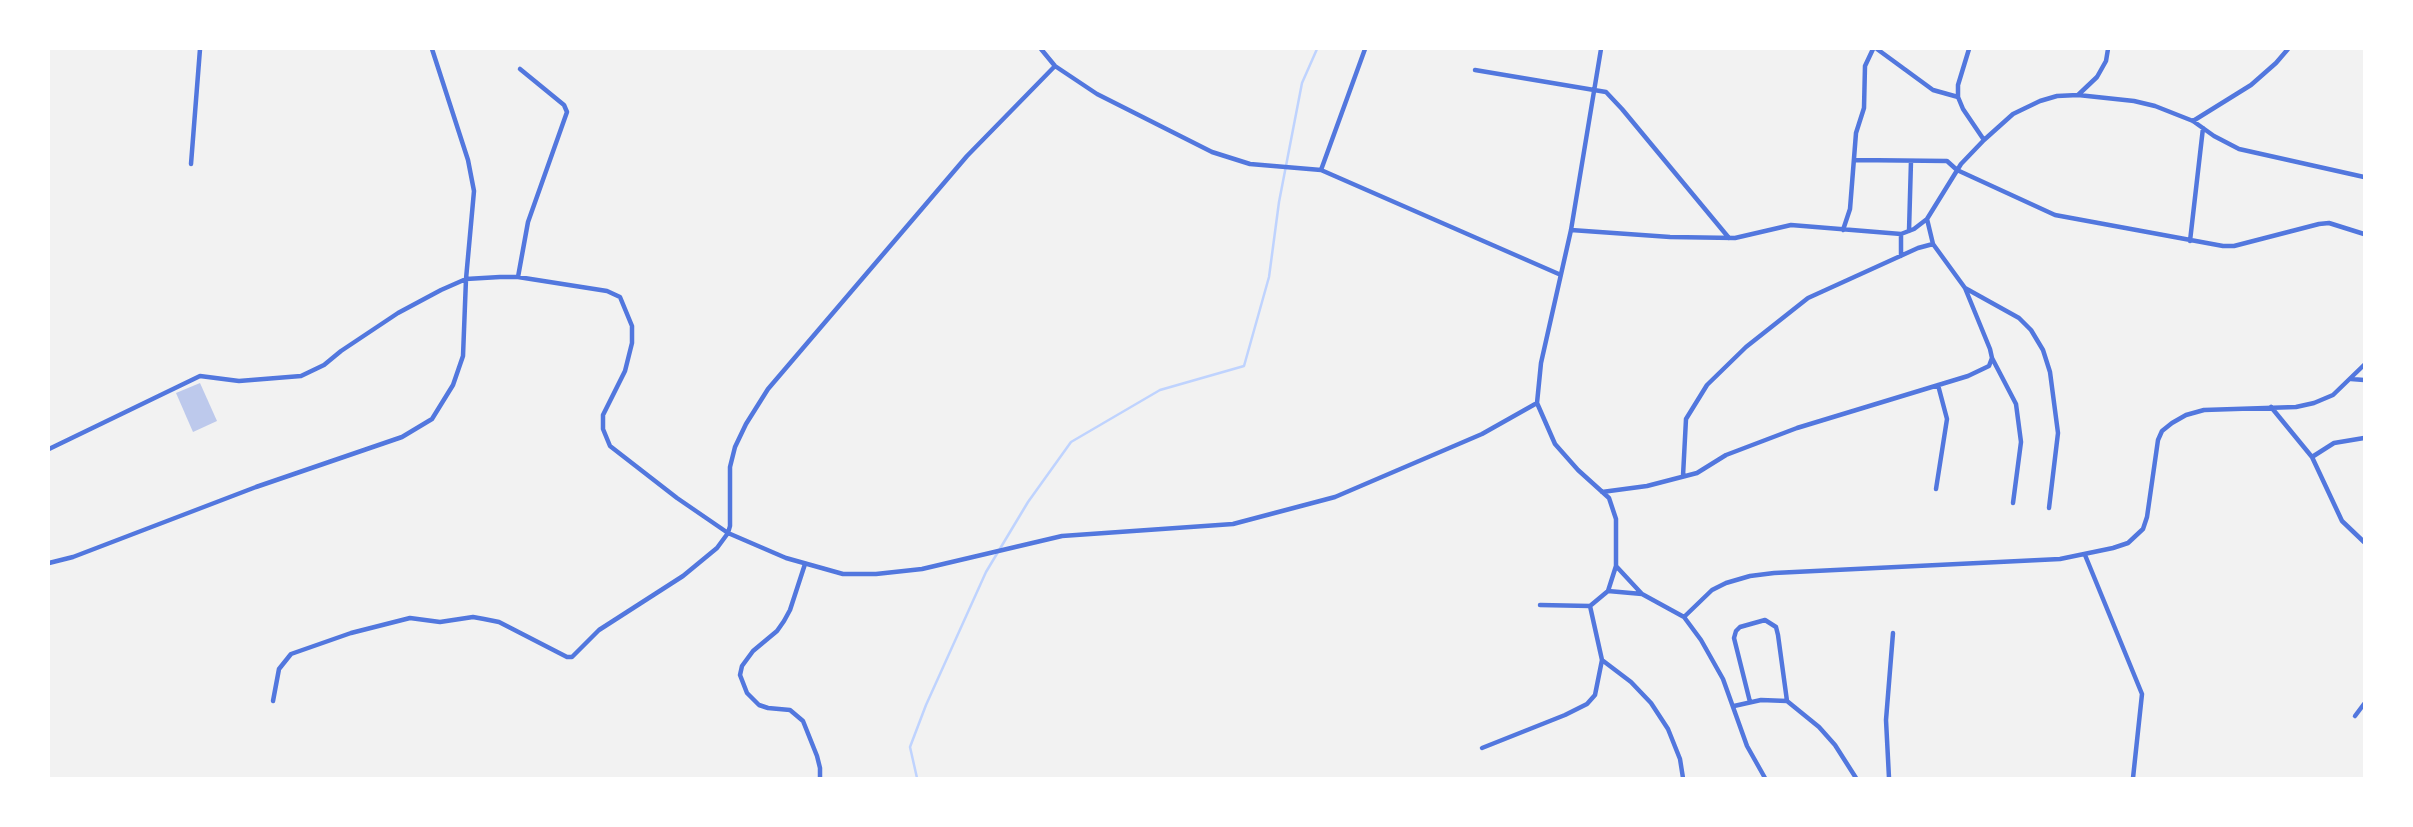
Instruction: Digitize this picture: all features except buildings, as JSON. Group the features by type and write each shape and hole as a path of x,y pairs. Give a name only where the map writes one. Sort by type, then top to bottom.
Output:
{"street":[{"path":"191,164 200,49"},
{"path":"49,563 73,556 256,487 402,437 432,419 453,385 464,356 466,279 474,205 472,176 432,49"},
{"path":"1041,49 1055,66 1097,94 1212,152 1250,164 1321,170 1561,275"},
{"path":"1321,170 1365,49"},
{"path":"1540,605 1590,606 1608,591 1616,566 1616,519 1609,498 1555,444 1537,403 1541,363 1571,230 1602,49"},
{"path":"1842,230 1850,209 1856,133 1864,108 1865,66 1873,49"},
{"path":"1969,49 1958,85 1958,97 1963,109 1984,140"},
{"path":"2078,96 2097,77 2106,61 2108,49"},
{"path":"2193,121 2250,85 2276,63 2288,49"},
{"path":"1881,50 1933,90 1958,97"},
{"path":"273,701 279,669 291,654 351,633 410,618 440,622 473,617 499,622 572,657 600,630 683,576 717,548 728,533 730,526 730,467 746,424 768,389 967,156 1055,66"},
{"path":"518,277 528,222 567,112 564,105 520,69"},
{"path":"1475,70 1606,92 1729,238"},
{"path":"1571,230 1670,237 1729,238 1791,225 1901,234 1927,219 1957,170 1984,140 2013,114 2040,101 2057,96 2134,101 2155,106 2193,121 2239,149 2364,177"},
{"path":"2190,240 2203,128"},
{"path":"1855,160 1947,161 1957,170 2055,215 2190,240 2234,246 2329,223 2364,234"},
{"path":"1909,231 1911,161"},
{"path":"1927,219 1933,244 1965,288 1992,358 2016,404 2021,442 2014,503"},
{"path":"1901,234 1902,256"},
{"path":"1683,476 1686,419 1707,385 1746,347 1808,298 1933,244"},
{"path":"49,448 200,376 239,381 301,376 324,365 341,351 398,313 466,279 518,277 607,291 620,297 632,326 632,343 625,371 603,415 603,429 606,439 619,454 728,533 804,564 843,574 876,574 922,569 1062,536 1233,524 1335,497 1482,434 1537,403"},
{"path":"1965,288 2019,318 2031,330 2043,350 2050,372 2058,433 2049,508"},
{"path":"1601,492 1647,486 1697,473 1726,455 1797,428 1983,370 1989,366 1992,358"},
{"path":"1684,617 1712,590 1726,583 1750,576 1774,573 2051,559 2085,555 2128,543 2143,529 2147,517 2158,440 2162,431 2186,415 2204,410 2271,408 2314,404 2333,395 2364,364"},
{"path":"2350,379 2364,380"},
{"path":"1936,489 1947,419 1938,385"},
{"path":"2271,408 2312,457 2342,521 2364,542"},
{"path":"2312,457 2334,444 2364,438"},
{"path":"2085,555 2142,694 2133,778"},
{"path":"804,564 790,610 784,621 777,631 753,651 742,666 740,674 747,693 759,705 768,708 790,710 803,721 817,756 820,778"},
{"path":"1616,566 1642,594 1684,617 1701,640 1723,679 1747,746 1765,778"},
{"path":"1608,591 1642,594"},
{"path":"1482,748 1565,715 1587,704 1595,695 1602,660 1590,606"},
{"path":"1750,702 1734,638 1736,631 1740,627 1765,620 1776,627 1788,701 1819,727 1835,745 1856,778"},
{"path":"1889,778 1886,720 1893,633"},
{"path":"1602,660 1631,682 1652,703 1668,729 1680,759 1683,778"},
{"path":"1734,706 1750,702 1788,701"},
{"path":"2355,716 2364,704"}],"waterway":[{"path":"917,778 910,747 926,705 986,572 1028,502 1071,442 1160,390 1244,366 1269,277 1279,202 1302,83 1317,49"}]}
